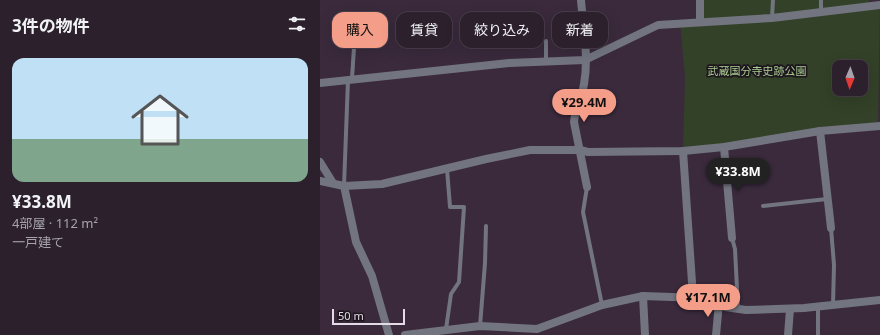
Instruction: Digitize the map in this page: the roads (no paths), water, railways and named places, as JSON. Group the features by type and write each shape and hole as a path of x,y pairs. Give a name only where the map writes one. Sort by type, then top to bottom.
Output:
{"street":[{"path":"581,0 585,83 574,115 574,129 580,150 587,187"},
{"path":"700,0 700,22"},
{"path":"320,83 509,63 585,60 658,25 772,18 821,12 869,3 880,5"},
{"path":"320,181 344,186 382,184 530,150 580,150 588,152 683,151 724,147 820,131 880,126"},
{"path":"820,131 831,228"},
{"path":"724,147 732,238"},
{"path":"683,151 693,297"},
{"path":"320,162 333,183"},
{"path":"344,186 356,242 372,276 389,335"},
{"path":"644,296 645,335"},
{"path":"405,335 480,326 538,332 602,304 644,296 693,297 711,300 738,309 790,309 833,306 880,300"},
{"path":"716,335 719,303"},
{"path":"788,335 790,309"}],"lane":[{"path":"772,18 773,0"},
{"path":"821,0 821,12"},
{"path":"546,41 546,62"},
{"path":"344,186 353,48"},
{"path":"446,329 451,294 459,282 464,207 450,207 447,168"},
{"path":"587,187 583,212 602,304"},
{"path":"763,206 828,199"},
{"path":"480,326 485,263 486,226"},
{"path":"831,228 834,265 833,306"},
{"path":"732,238 735,249 738,309"},
{"path":"818,307 818,335"}],"park label":[{"name":"武蔵国分寺史跡公園","path":"757,71"}]}
